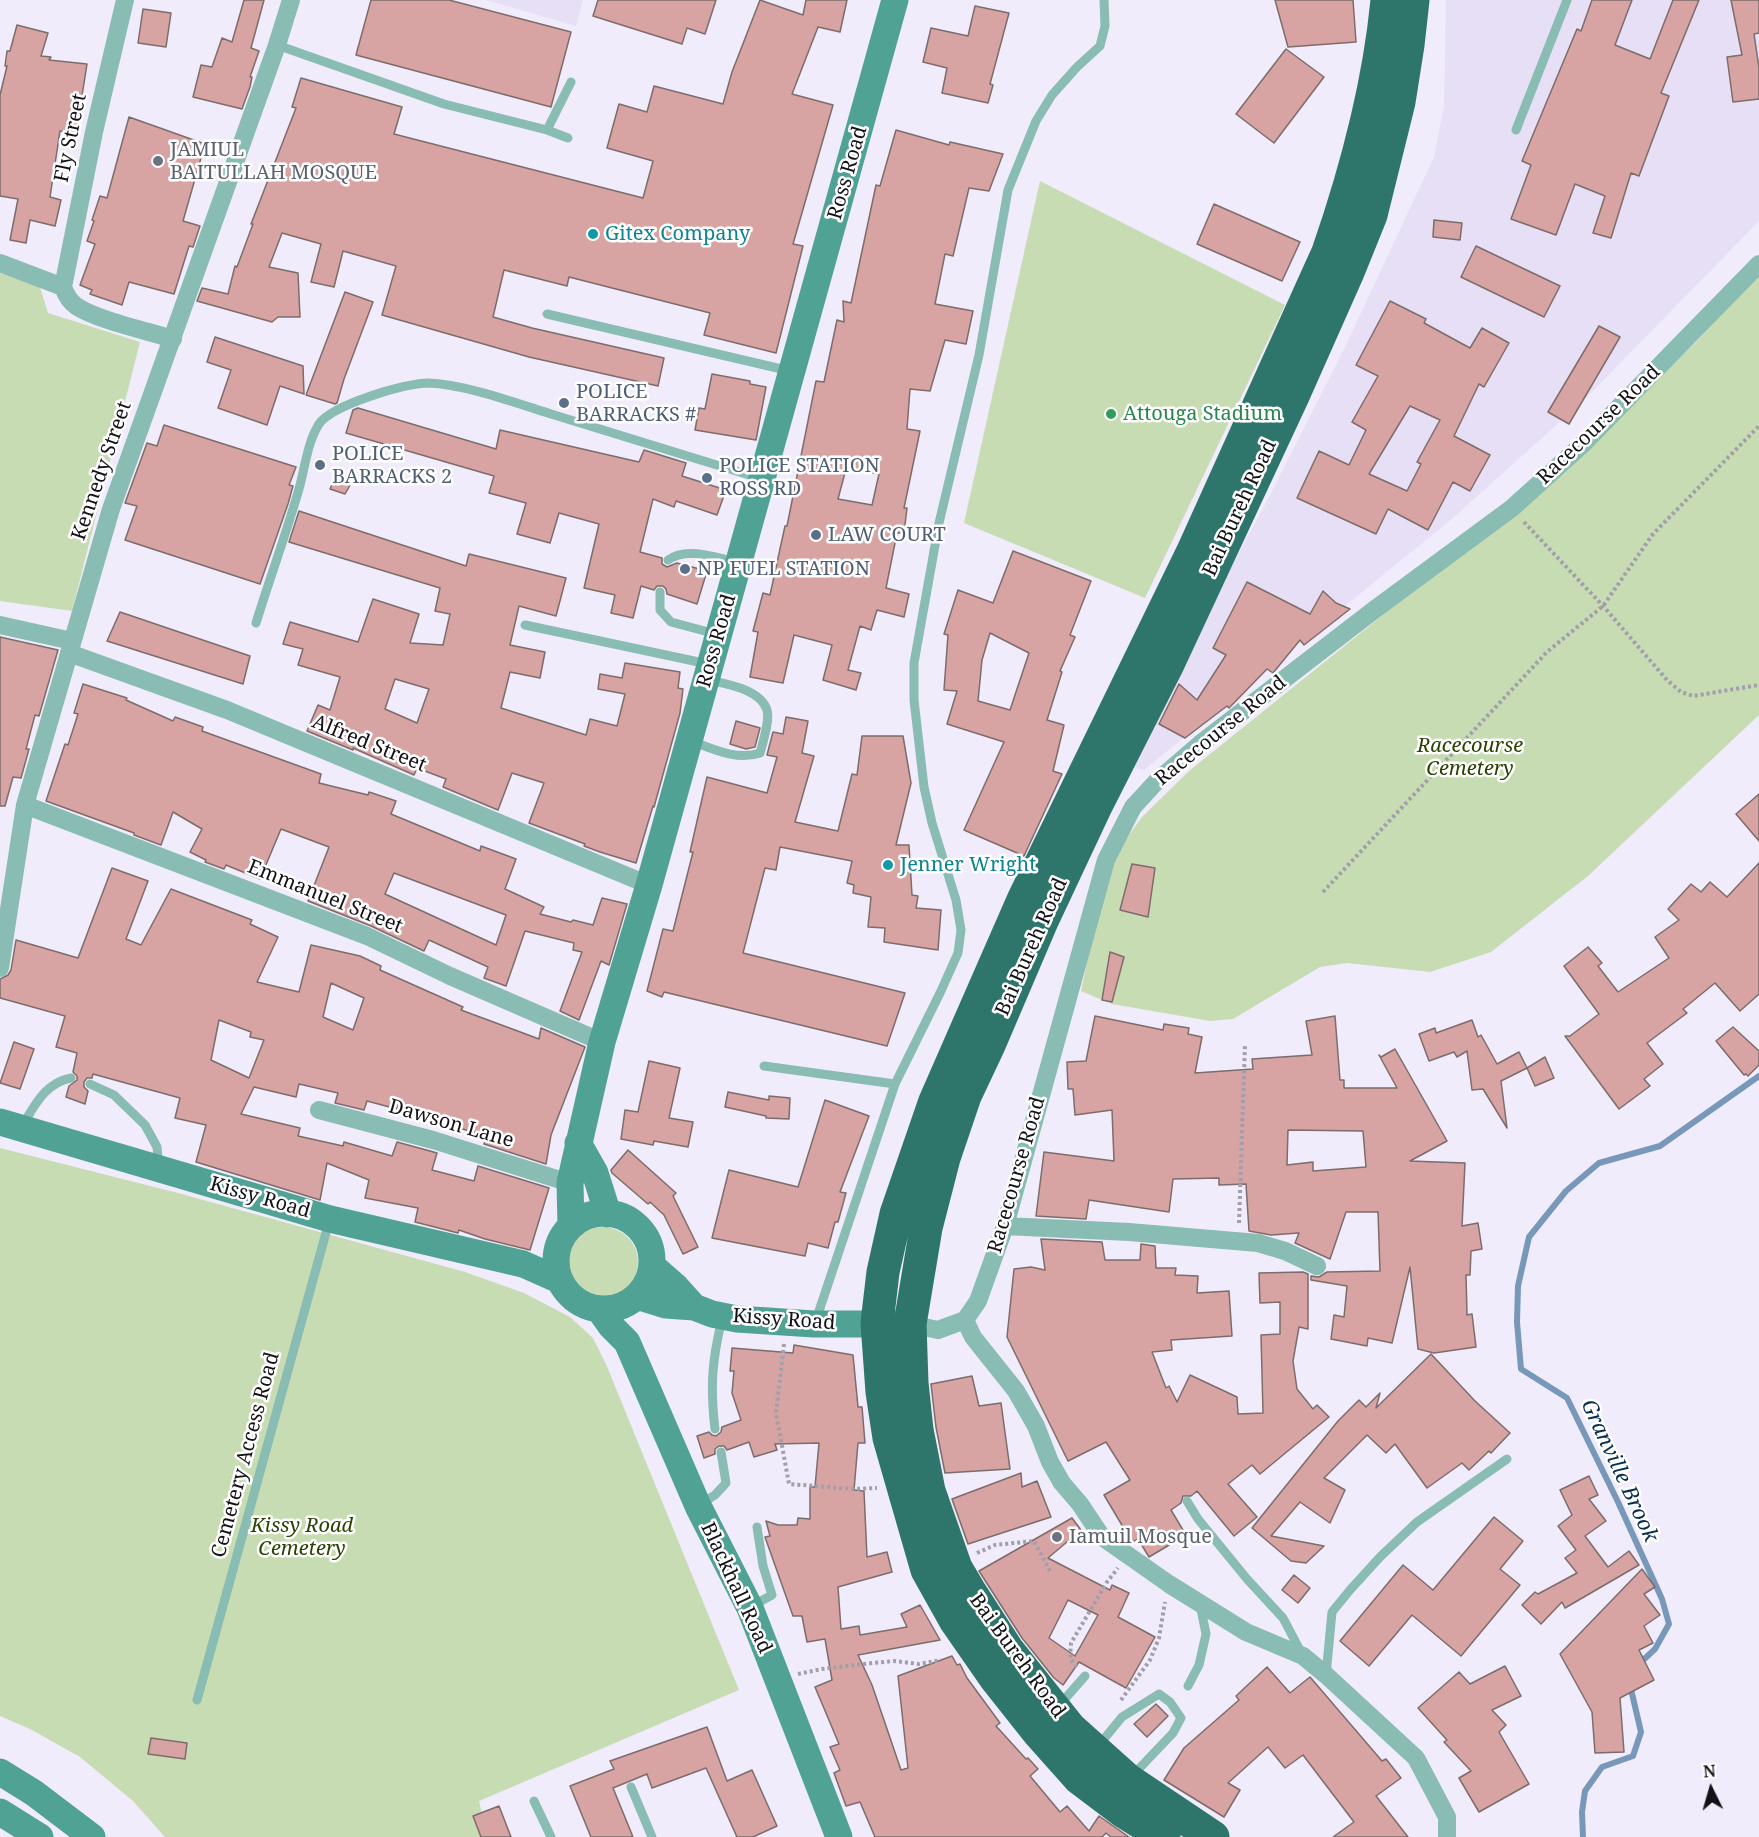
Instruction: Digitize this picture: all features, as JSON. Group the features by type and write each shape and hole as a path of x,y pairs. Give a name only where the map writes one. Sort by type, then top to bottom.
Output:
{"highway":[{"path":"1164,1837 1124,1812 1079,1778 1038,1732 996,1679 955,1620 927,1570 889,1438 882,1392 877,1323 883,1272 896,1214 935,1101 1023,900 1193,551 1328,252 1343,207 1372,93 1383,39 1387,0"},
{"name":"Bai Bureh Road","path":"1214,1837 1128,1780 1094,1751 1052,1707 992,1627 954,1562 929,1491 917,1430 912,1383 910,1324 926,1228 944,1158 965,1096 1052,900 1168,664 1293,396 1371,215 1399,102 1413,0"}],"main road":[{"name":"Ross Road","path":"571,1226 570,1183 602,1042 649,885 895,0"},
{"name":"Kissy Road","path":"10,1125 330,1219 523,1264 559,1280"},
{"path":"578,1143 595,1173 608,1214"},
{"path":"608,1214 628,1220 644,1235 649,1245 652,1266 649,1277 633,1299 614,1308 598,1309 575,1300 566,1291 559,1280 556,1265 557,1250 562,1237 571,1226 588,1216 608,1214"},
{"path":"523,1264 545,1257 557,1250"},
{"path":"652,1266 694,1307"},
{"name":"Kissy Road","path":"633,1299 694,1307 723,1316 787,1323 877,1323"},
{"name":"Blackhall Road","path":"627,1342 633,1299"},
{"name":"Blackhall Road","path":"598,1309 627,1342 698,1506 750,1608 838,1837"},
{"path":"877,1323 910,1324"},
{"path":"0,1772 34,1793 92,1837"},
{"path":"0,1812 40,1837"}],"street":[{"name":"Fly Street","path":"63,287 94,132 125,0"},
{"name":"Kennedy Street","path":"0,968 26,805 111,509 277,45 291,0"},
{"path":"0,263 63,287 68,298 77,306 97,316 173,339"},
{"name":"Racecourse Road","path":"965,1320 978,1301 1005,1227 1106,860 1133,807 1156,782 1200,744 1374,610 1512,508 1593,434 1759,264"},
{"name":"Alfred Street","path":"0,626 71,647 649,885"},
{"name":"Emmanuel Street","path":"26,805 367,936 450,976 602,1042"},
{"name":"Dawson Lane","path":"319,1110 433,1140 570,1183"},
{"path":"1005,1227 1129,1232 1258,1243 1284,1251 1317,1266"},
{"path":"910,1324 938,1330 965,1320 973,1337 1016,1391 1036,1426 1050,1462 1062,1483 1080,1504 1102,1537 1169,1584 1246,1632 1303,1656 1326,1675 1416,1758 1447,1817 1447,1837"}],"lane":[{"path":"814,1324 895,1084 958,953 961,930 956,900 932,823 924,787 914,700 914,663 937,535 979,355 1008,190 1036,121 1052,95 1100,46 1106,26 1104,0"},
{"path":"1516,130 1567,0"},
{"path":"277,45 444,104 547,130 568,138"},
{"path":"547,130 572,82"},
{"path":"547,314 792,371"},
{"path":"256,623 299,489 312,437 320,422 332,413 360,400 407,385 428,383 452,386 762,479"},
{"path":"668,560 677,553 739,562"},
{"path":"660,592 660,610 671,622 719,634"},
{"path":"525,626 708,672 757,697 767,710 766,733 760,753 749,757 725,753 689,740"},
{"path":"764,1066 895,1084"},
{"path":"10,1125 52,1085 71,1078"},
{"path":"90,1083 114,1095 145,1125 157,1147 159,1168"},
{"name":"Cemetery Access Road","path":"197,1700 330,1219"},
{"path":"715,1430 711,1389 713,1354 723,1316"},
{"path":"698,1506 715,1495 726,1483 721,1452"},
{"path":"1326,1675 1332,1612 1350,1590 1417,1522 1507,1459"},
{"path":"1187,1501 1198,1519 1247,1579 1283,1618 1303,1656"},
{"path":"750,1608 772,1595 763,1566 757,1527"},
{"path":"1188,1686 1199,1665 1206,1634 1199,1602"},
{"path":"1052,1707 1063,1701 1085,1676"},
{"path":"1094,1751 1122,1716 1158,1694 1170,1702 1181,1718 1173,1733 1128,1780"},
{"path":"631,1787 652,1837"},
{"path":"534,1801 551,1837"}],"path":[{"path":"1323,892 1547,652 1603,606 1653,534 1759,426"},
{"path":"1512,508 1603,606 1667,680 1681,692 1693,696 1759,686"},
{"path":"1239,1242 1245,1045"},
{"path":"787,1323 776,1413 789,1484 853,1489 902,1485"},
{"path":"954,1562 995,1545 1034,1541 1050,1571"},
{"path":"1085,1676 1070,1659 1071,1643 1107,1582 1127,1555"},
{"path":"1117,1706 1150,1660 1159,1638 1169,1584"},
{"path":"777,1679 851,1665 894,1661 919,1664 941,1660"}],"shaded area":[{"path":"486,0 583,0 576,26"},
{"path":"1446,0 1759,0 1759,221 1582,402 1454,517 1144,770 1136,768 1132,758 1138,741 1267,501 1345,347 1434,157 1444,106"}],"green space":[{"name":"Attouga Stadium","path":"1040,181 1285,305 1145,598 964,523"},
{"path":"0,273 40,287 48,313 140,342 72,611 0,601"},
{"name":"Racecourse Cemetery","path":"1759,273 1759,715 1588,876 1491,952 1430,972 1347,963 1320,967 1233,1019 1210,1021 1112,1004 1081,991 1107,865 1142,817 1189,771 1373,623 1613,420 1696,342"},
{"name":"Kissy Road Cemetery","path":"0,1148 178,1193 465,1272 524,1293 570,1317 593,1338 606,1364 739,1690 479,1801 487,1837 165,1837 133,1801 80,1757 30,1729 0,1716"},
{"path":"603,1227 616,1230 628,1237 635,1249 638,1262 635,1275 628,1287 616,1294 603,1297 590,1294 578,1287 571,1275 568,1262 571,1249 578,1237 590,1230"}],"building":[{"path":"244,0 264,0 251,48 259,51 242,109 193,97 201,65 212,67 222,38 232,42"},
{"path":"371,0 449,0 571,32 551,107 356,55"},
{"path":"598,0 716,0 705,34 687,28 682,44 593,16"},
{"path":"760,0 803,15 806,0 847,0 840,32 818,27 792,94 833,105 793,244 803,246 776,353 704,335 710,313 569,277 567,286 504,270 493,317 664,358 658,386 529,357 382,315 396,266 343,251 334,287 311,282 321,244 282,233 269,267 298,273 300,317 278,317 272,322 197,301 202,288 228,294 235,266 237,267 253,224 251,224 296,108 292,107 301,78 402,107 394,134 643,198 653,161 607,148 619,104 647,112 654,86 723,104 732,72"},
{"path":"1275,0 1353,0 1356,42 1288,47"},
{"path":"1592,0 1632,0 1615,45 1650,59 1673,0 1699,0 1661,93 1669,96 1639,176 1631,173 1611,238 1593,233 1605,196 1575,184 1556,235 1511,219 1531,165 1522,161 1577,29 1581,31"},
{"path":"1731,0 1759,0 1759,33 1754,34 1759,68 1759,99 1733,102 1727,57 1742,55"},
{"path":"975,6 1009,13 990,84 993,85 988,103 942,93 947,68 923,62 931,28 968,36"},
{"path":"143,9 171,13 166,47 138,43"},
{"path":"17,25 48,33 41,56 51,57 49,60 87,64 76,134 60,131 50,197 61,200 55,226 30,220 26,243 10,240 18,199 0,196 0,95 7,66 5,66 7,51 10,51"},
{"path":"1286,49 1324,77 1274,143 1236,114"},
{"path":"129,117 205,144 183,221 200,226 193,247 189,246 174,294 129,282 122,305 90,294 92,290 80,285 95,244 87,241 94,221 92,220 100,196 107,198"},
{"path":"896,130 949,145 950,142 1003,154 989,191 969,188 953,256 945,254 935,304 973,311 966,344 945,340 930,391 910,389 907,429 920,431 904,508 907,508 904,533 897,533 886,588 909,594 904,617 877,610 871,630 860,626 848,670 861,673 856,690 823,680 832,645 794,635 783,683 750,677 758,632 753,631 763,593 770,595 785,526 787,526 816,381 824,382 837,320 844,322 843,301 851,303 876,185 880,186","holes":["846,469 879,474 872,505 838,499"]},
{"path":"1214,204 1300,242 1282,281 1197,244"},
{"path":"1434,220 1462,223 1460,240 1433,237"},
{"path":"1476,246 1560,286 1544,317 1461,277"},
{"path":"345,292 373,302 335,404 306,395"},
{"path":"1390,301 1426,319 1424,323 1470,348 1482,328 1509,343 1484,387 1479,384 1454,436 1490,455 1470,491 1453,482 1428,530 1388,509 1376,534 1297,498 1319,451 1349,465 1366,430 1352,422 1378,376 1356,365","holes":["1410,406 1440,420 1417,462 1421,464 1407,491 1369,474"]},
{"path":"1599,326 1620,337 1569,424 1548,412"},
{"path":"215,337 303,366 304,394 280,386 267,425 218,408 231,370 207,362"},
{"path":"712,374 750,381 750,384 766,387 756,440 695,430 699,408 705,409"},
{"path":"358,408 496,449 500,430 639,462 644,450 686,463 682,476 726,490 717,515 676,501 674,507 653,499 640,552 662,558 662,564 667,567 677,563 707,571 697,604 667,594 663,586 657,586 654,590 641,586 633,618 611,613 615,595 584,588 599,524 559,513 550,543 517,534 526,503 489,493 494,476 346,433 353,410"},
{"path":"164,425 296,467 289,485 293,486 288,504 260,584 125,540 137,506 125,503 147,443 157,446"},
{"path":"337,473 353,480 345,494 330,489"},
{"path":"299,511 466,566 469,554 566,578 556,616 519,606 510,645 545,652 540,678 510,672 501,708 586,735 590,719 617,726 625,694 598,689 600,674 622,678 625,663 680,672 678,688 683,689 680,713 636,863 600,852 529,823 544,783 512,773 498,810 443,787 446,779 417,768 414,775 307,731 318,705 330,710 340,677 298,665 303,649 283,644 290,622 358,642 373,599 419,614 410,643 443,645 450,614 435,611 440,588 289,542","holes":["395,679 429,689 417,723 385,709"]},
{"path":"1013,551 1091,581 1070,635 1075,637 1060,671 1062,672 1047,720 1064,725 1053,771 1062,774 1024,856 964,830 1004,742 947,724 957,691 944,690 948,635 944,634 958,590 993,603","holes":["990,633 1029,653 1010,710 978,701 982,660"]},
{"path":"1247,582 1310,614 1323,591 1336,603 1350,609 1304,645 1300,640 1273,673 1267,669 1229,708 1227,706 1185,738 1159,724 1179,684 1197,700 1226,655 1213,648"},
{"path":"120,612 250,656 243,684 107,641"},
{"path":"0,637 58,650 39,716 35,715 21,778 13,777 5,806 0,806"},
{"path":"83,684 127,698 126,700 173,721 175,717 203,727 202,731 321,774 319,783 368,795 369,792 396,801 391,814 480,851 481,846 516,859 505,889 544,907 540,914 593,925 602,898 627,904 609,965 601,961 579,1020 560,1011 582,952 573,950 574,943 525,931 506,986 484,978 488,967 429,940 424,951 371,926 308,901 329,847 281,829 260,879 226,865 224,869 205,862 206,860 190,852 202,829 173,812 161,845 46,801 65,744 68,745 78,714 74,713","holes":["394,873 506,915 496,945 385,894"]},
{"path":"786,717 808,721 802,753 814,756 795,822 838,831 852,774 857,775 862,736 903,736 911,783 896,845 909,845 912,895 918,896 916,908 941,910 938,950 884,942 885,928 868,927 871,897 853,893 854,885 847,883 852,861 780,847 776,870 765,868 743,953 905,993 887,1046 664,992 662,997 647,991 663,929 673,931 693,852 690,852 707,777 767,793 777,757 767,755 773,732 783,734"},
{"path":"736,721 760,728 755,747 746,749 730,744"},
{"path":"1759,794 1759,841 1736,814"},
{"path":"1759,863 1759,994 1740,1011 1715,983 1683,1009 1687,1013 1647,1043 1663,1064 1644,1079 1650,1086 1619,1109 1565,1036 1570,1036 1599,1014 1564,966 1588,947 1602,963 1598,966 1618,992 1669,958 1655,937 1679,920 1668,909 1691,884 1701,892 1710,882 1727,897"},
{"path":"1132,864 1155,868 1148,917 1120,910"},
{"path":"112,868 148,881 126,939 141,945 171,889 252,920 250,924 278,937 257,982 299,992 311,945 360,956 381,966 380,970 463,1007 461,1010 539,1039 541,1028 585,1047 551,1135 546,1164 484,1144 487,1135 458,1128 459,1123 398,1106 397,1109 367,1101 364,1110 335,1103 338,1093 299,1084 296,1097 254,1087 241,1114 300,1128 298,1136 343,1146 344,1142 392,1156 397,1142 437,1153 432,1170 474,1181 478,1166 549,1188 530,1250 459,1230 458,1233 415,1222 418,1208 365,1198 369,1180 327,1163 320,1200 196,1162 206,1125 175,1118 180,1098 93,1074 92,1078 87,1078 84,1082 84,1087 88,1091 85,1104 66,1097 69,1086 77,1080 73,1072 77,1053 56,1047 65,1016 0,998 0,979 8,975 11,970 16,940 78,958","holes":["331,983 364,998 353,1030 323,1017","219,1020 251,1032 250,1037 264,1040 249,1078 211,1060"]},
{"path":"1110,952 1124,957 1112,1002 1102,1000"},
{"path":"1095,1016 1163,1030 1164,1024 1189,1028 1188,1034 1202,1037 1195,1073 1253,1069 1252,1059 1312,1055 1306,1021 1335,1016 1340,1080 1344,1080 1344,1088 1397,1088 1379,1055 1381,1057 1395,1049 1447,1141 1410,1161 1465,1163 1462,1226 1478,1223 1482,1249 1471,1251 1470,1275 1466,1275 1467,1315 1472,1314 1476,1347 1434,1353 1418,1349 1410,1267 1392,1343 1368,1338 1367,1346 1331,1339 1334,1315 1344,1317 1347,1286 1311,1280 1311,1276 1319,1277 1327,1272 1380,1271 1378,1212 1346,1212 1330,1259 1295,1243 1299,1233 1271,1235 1249,1231 1246,1184 1219,1185 1219,1178 1173,1179 1169,1212 1089,1200 1086,1219 1036,1216 1044,1152 1114,1161 1112,1110 1075,1115 1073,1089 1068,1089 1067,1062 1086,1061","holes":["1288,1130 1363,1131 1366,1167 1313,1171 1313,1162 1287,1165"]},
{"path":"1472,1020 1478,1037 1481,1035 1497,1064 1519,1052 1527,1068 1501,1081 1507,1128 1483,1089 1472,1090 1467,1051 1457,1057 1454,1052 1429,1061 1419,1034 1435,1028 1436,1033"},
{"path":"1733,1027 1759,1051 1759,1065 1748,1076 1744,1075 1716,1041"},
{"path":"14,1042 34,1049 20,1089 0,1083"},
{"path":"1545,1057 1554,1078 1535,1086 1527,1068"},
{"path":"649,1061 680,1068 669,1118 693,1122 688,1147 654,1141 653,1145 621,1139 625,1110 638,1112"},
{"path":"728,1092 769,1100 769,1096 790,1098 789,1119 766,1118 766,1116 725,1107"},
{"path":"825,1100 869,1116 840,1192 846,1193 828,1248 808,1243 805,1256 712,1238 729,1170 798,1187"},
{"path":"628,1150 676,1193 673,1196 698,1247 683,1254 664,1215 612,1173 611,1170"},
{"path":"1041,1239 1102,1242 1105,1260 1140,1260 1141,1244 1155,1246 1156,1268 1176,1268 1175,1275 1198,1276 1197,1293 1229,1291 1232,1336 1171,1340 1172,1350 1152,1352 1166,1388 1169,1386 1177,1402 1190,1375 1237,1397 1238,1414 1263,1413 1261,1335 1280,1334 1280,1302 1260,1303 1259,1273 1303,1272 1308,1274 1308,1329 1299,1327 1293,1361 1297,1389 1313,1409 1317,1405 1329,1417 1260,1474 1252,1465 1228,1484 1257,1517 1234,1536 1197,1491 1191,1496 1183,1496 1181,1503 1171,1510 1186,1535 1149,1557 1138,1539 1132,1542 1104,1495 1130,1480 1106,1442 1068,1461 1007,1337 1014,1269 1031,1267 1045,1270"},
{"path":"794,1345 853,1355 858,1407 862,1407 865,1443 858,1443 854,1490 864,1491 867,1557 887,1552 892,1572 838,1587 841,1629 859,1626 860,1635 907,1627 901,1614 920,1605 940,1640 858,1655 872,1685 901,1770 908,1768 898,1676 952,1656 957,1665 960,1664 967,1678 1000,1723 996,1726 1038,1769 1030,1776 1060,1812 1067,1806 1089,1831 1099,1816 1129,1837 1111,1837 1106,1833 1102,1837 875,1837 860,1802 846,1806 834,1773 840,1770 830,1747 839,1744 815,1687 832,1680 825,1639 807,1642 802,1616 793,1616 765,1537 770,1536 766,1521 778,1525 797,1525 798,1518 810,1519 810,1487 815,1487 819,1443 775,1444 777,1450 754,1457 749,1442 727,1450 724,1446 719,1446 715,1449 715,1454 704,1458 697,1436 709,1432 716,1436 721,1432 722,1427 741,1420 732,1393 734,1371 730,1371 732,1348 793,1353"},
{"path":"1431,1354 1475,1401 1510,1433 1491,1453 1489,1451 1469,1470 1462,1463 1427,1488 1395,1444 1386,1453 1367,1435 1324,1478 1345,1490 1330,1523 1300,1502 1271,1536 1324,1546 1306,1563 1291,1561 1252,1528 1338,1421 1359,1400 1366,1407 1380,1393 1376,1408"},
{"path":"972,1376 979,1406 1001,1403 1010,1469 945,1473 931,1384"},
{"path":"1021,1473 1022,1487 1037,1481 1051,1517 968,1544 952,1499"},
{"path":"1589,1476 1598,1495 1589,1499 1606,1521 1585,1536 1608,1567 1629,1551 1639,1565 1565,1608 1562,1602 1541,1624 1522,1605 1535,1592 1538,1594 1577,1573 1565,1558 1576,1550 1558,1526 1572,1515 1560,1490"},
{"path":"1494,1517 1523,1541 1500,1569 1520,1585 1461,1656 1412,1615 1369,1666 1340,1641 1403,1565 1433,1590"},
{"path":"1072,1518 1081,1530 1048,1558 1110,1590 1112,1585 1129,1593 1118,1617 1155,1637 1126,1688 1079,1662 1063,1685 1054,1678 1022,1638 979,1571","holes":["1068,1600 1098,1615 1075,1656 1049,1638"]},
{"path":"1642,1569 1655,1587 1644,1594 1660,1615 1644,1626 1653,1643 1639,1650 1654,1680 1620,1698 1624,1752 1595,1753 1592,1712 1560,1654"},
{"path":"1294,1575 1310,1588 1298,1603 1282,1590"},
{"path":"1505,1666 1521,1696 1492,1710 1506,1725 1499,1732 1529,1784 1479,1812 1459,1778 1471,1771 1444,1742 1447,1740 1418,1708 1459,1672 1470,1684"},
{"path":"1267,1667 1290,1693 1310,1677 1382,1761 1386,1759 1401,1778 1376,1796 1408,1837 1333,1837 1354,1822 1303,1755 1285,1768 1268,1747 1228,1783 1240,1790 1224,1817 1164,1780 1184,1748 1239,1700 1236,1696"},
{"path":"1156,1704 1168,1716 1147,1737 1134,1724"},
{"path":"707,1727 727,1781 752,1770 777,1826 753,1837 737,1837 706,1768 652,1788 647,1774 613,1788 633,1837 591,1837 570,1786 614,1769 610,1761"},
{"path":"151,1738 187,1743 185,1759 148,1754"},
{"path":"499,1806 511,1837 481,1837 473,1816"}],"waterway":[{"name":"Granville Brook","path":"1639,1664 1655,1649 1669,1624 1662,1599 1567,1398 1521,1369 1517,1322 1518,1286 1529,1237 1566,1191 1599,1163 1660,1146 1759,1076"},
{"name":"Granville Brook","path":"1583,1837 1582,1812 1585,1791 1602,1767 1633,1756 1641,1732 1630,1685"}],"place":[{"name":"JAMIUL BAITULLAH MOSQUE","path":"158,161"},
{"name":"Gitex Company","path":"593,234"},
{"name":"POLICE BARRACKS #","path":"564,403"},
{"name":"Attouga Stadium","path":"1111,414"},
{"name":"POLICE BARRACKS 2","path":"320,465"},
{"name":"POLICE STATION ROSS RD","path":"707,478"},
{"name":"LAW COURT","path":"816,535"},
{"name":"NP FUEL STATION","path":"685,569"},
{"name":"Jenner Wright","path":"888,865"},
{"name":"Iamuil Mosque","path":"1057,1537"}]}
